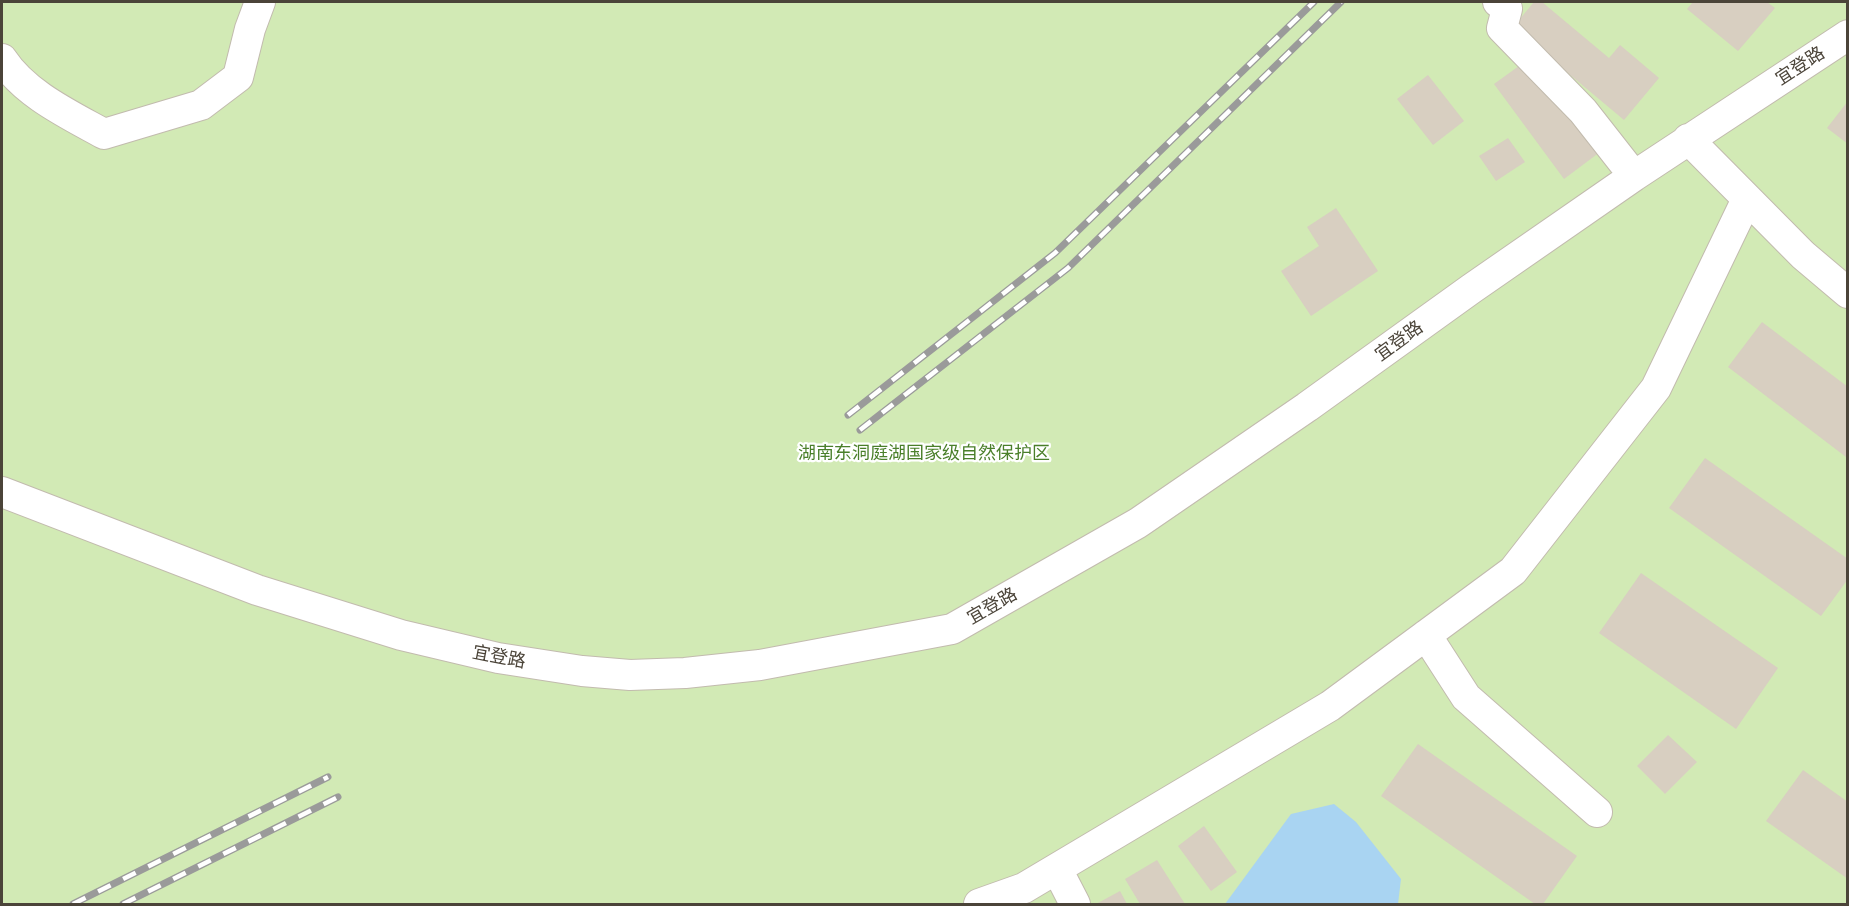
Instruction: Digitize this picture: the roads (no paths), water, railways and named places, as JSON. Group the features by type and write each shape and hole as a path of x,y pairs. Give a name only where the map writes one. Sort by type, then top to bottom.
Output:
{"street":[{"path":"2,59 11,73 54,106 104,134 201,105 238,77 250,29 260,2"},
{"path":"1498,2 1507,9 1502,28 1583,111 1634,176"},
{"name":"宜登路","path":"2,492 257,590 401,634 498,658 582,670 641,675 685,673 760,665 952,629 1138,523 1307,407 1634,176 1848,35"},
{"path":"1688,140 1803,255 1848,293"},
{"path":"979,904 1024,888 1330,706 1513,571 1656,388 1747,199"},
{"path":"1426,635 1466,697 1597,812"},
{"path":"1057,869 1074,904"}],"water":[{"path":"1334,804 1356,822 1401,879 1398,904 1225,904 1291,814"}],"railway":[{"path":"848,415 1055,253 1314,2"},
{"path":"860,430 1068,268 1341,2"},
{"path":"73,904 328,777"},
{"path":"123,904 338,797"}],"park label":[{"name":"湖南东洞庭湖国家级自然保护区","path":"924,453"}]}
